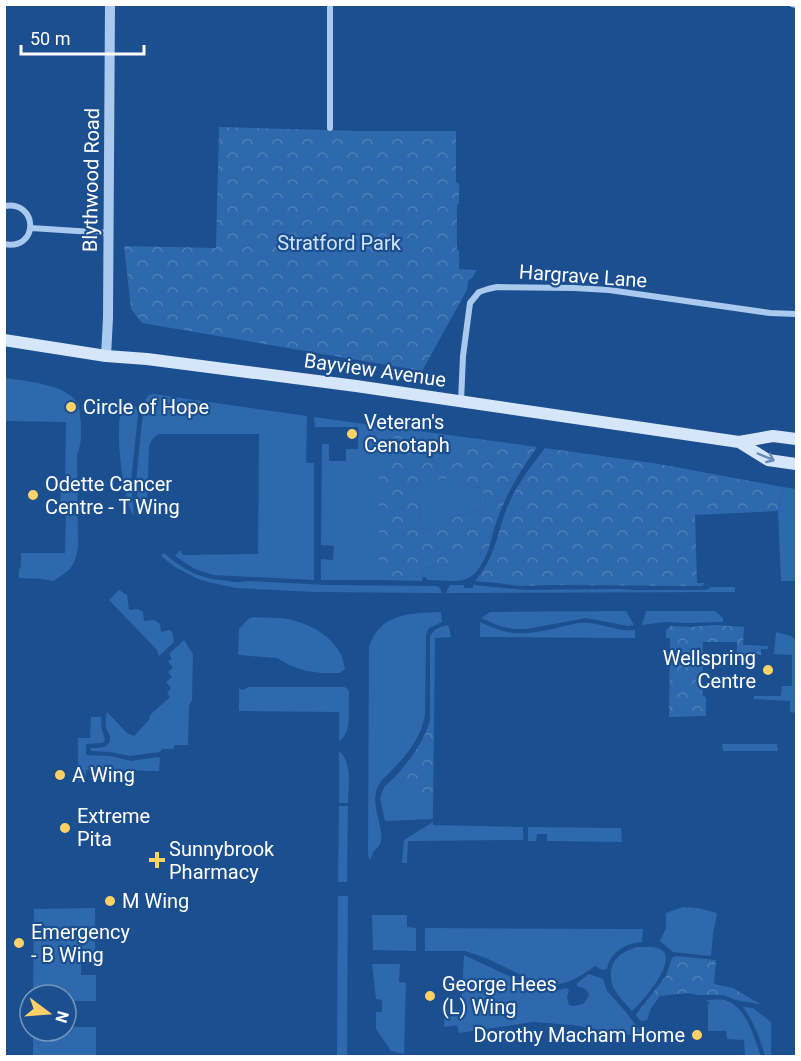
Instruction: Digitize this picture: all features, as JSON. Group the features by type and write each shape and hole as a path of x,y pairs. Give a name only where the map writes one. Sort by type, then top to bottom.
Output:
{"main road":[{"name":"Bayview Avenue","path":"4,340 106,356 147,359 461,401 739,442 773,436 796,440"},
{"name":"Bayview Avenue","path":"739,442 768,460 796,464"}],"street":[{"name":"Blythwood Road","path":"106,356 110,4"},
{"path":"330,4 330,128"},
{"path":"792,4 796,5"},
{"path":"4,206 18,206 23,209 31,221 31,228 25,240 14,245 4,244"},
{"path":"31,228 108,233"},
{"name":"Hargrave Lane","path":"461,401 465,331 470,303 479,292 488,289 497,287 601,290 770,313 796,314"}],"green space":[{"name":"Stratford Park","path":"219,127 456,131 456,182 459,184 457,250 459,250 459,269 477,270 468,281 467,290 422,371 142,323 131,309 124,246 216,248"},
{"path":"4,378 34,382 55,388 73,397 79,406 81,432 77,455 78,547 71,568 53,581 19,578 19,569 21,568 21,553 65,553 66,515 60,514 61,489 65,488 66,422 5,421"},
{"path":"153,394 307,416 306,463 314,463 314,580 213,575 195,569 175,556 180,550 183,555 258,554 259,434 157,435 152,439 149,447 147,504 138,505 136,483 145,400"},
{"path":"125,404 134,406 138,415 131,481 134,516 124,484 120,453 120,415"},
{"path":"314,417 379,426 379,580 321,580 321,559 333,560 334,546 321,545 322,444 329,444 329,461 346,461 346,449 358,449 358,427 315,427"},
{"path":"379,426 405,429 402,446 416,449 431,461 448,466 471,438 537,447 517,477 505,502 488,551 446,565 423,568 422,581 379,580","holes":["447,479 480,488 486,498 485,508 451,518 422,533 418,491 422,481"]},
{"path":"405,429 471,438 449,467 431,461 416,449 401,446"},
{"path":"545,448 659,464 783,487 778,511 695,515 697,583 705,583 702,586 520,586 475,581 490,557 513,495"},
{"path":"447,479 480,488 486,498 485,508 451,518 422,533 418,491 422,480"},
{"path":"783,487 796,489 796,581 781,581 778,511"},
{"path":"488,551 477,571 465,579 449,581 423,578 423,568 446,565"},
{"path":"164,553 193,573 218,580 328,585 436,586 442,593 313,592 236,588 196,578 162,557"},
{"path":"450,585 464,585 464,588 473,588 473,585 526,590 706,590 711,587 735,587 735,592 446,593"},
{"path":"119,590 127,595 129,610 138,609 143,612 144,621 154,620 160,624 161,632 170,630 172,632 174,642 159,656 157,650 109,600"},
{"path":"626,611 634,625 628,626 586,618 527,629 512,629 481,618 490,612"},
{"path":"646,611 715,611 723,618 723,622 666,622 642,625"},
{"path":"441,612 442,622 429,628 426,634 423,723 417,739 408,752 378,786 375,803 381,839 380,845 370,860 368,855 369,648 373,636 388,621 418,613"},
{"path":"253,617 287,619 313,628 327,637 337,648 345,669 340,673 306,671 277,658 238,655 239,629"},
{"path":"480,622 500,630 518,633 586,623 635,630 635,638 480,637"},
{"path":"447,625 451,637 435,638 434,720 430,720 430,637 435,630"},
{"path":"671,626 744,627 743,645 768,646 768,649 761,649 761,655 737,655 737,642 703,642 703,696 706,697 706,716 669,717 670,638 666,638 666,630"},
{"path":"776,632 791,636 796,640 796,713 790,712 790,701 754,699 754,696 781,696 782,686 792,686 792,655 774,654"},
{"path":"184,640 193,654 188,745 175,745 173,749 130,756 91,751 91,748 104,747 110,741 106,725 107,712 127,733 134,736 149,720 150,715 170,697 167,693 171,688 166,682 172,677 168,672 173,668 168,661 172,659 169,654"},
{"path":"249,687 347,688 349,712 346,732 339,741 339,712 239,711 239,688 242,690"},
{"path":"91,717 101,717 105,739 103,743 86,744 86,755 111,756 131,761 158,757 160,758 159,771 86,770 85,782 78,782 78,738 90,738"},
{"path":"430,720 434,720 433,811 395,777 420,743"},
{"path":"722,744 777,744 778,751 723,751"},
{"path":"339,751 348,768 348,803 339,803"},
{"path":"395,777 433,811 433,819 385,821 380,798 384,787"},
{"path":"339,806 348,806 347,882 338,882"},
{"path":"433,822 433,825 523,827 523,840 408,841 407,863 402,863 404,840"},
{"path":"528,827 621,828 622,842 547,841 547,834 537,834 536,841 528,841"},
{"path":"338,896 348,896 347,1056 337,1056"},
{"path":"683,907 717,913 711,956 673,952 660,941 666,928 666,913"},
{"path":"95,908 95,956 81,956 81,975 96,975 96,1001 78,1001 78,983 33,983 34,909"},
{"path":"372,915 407,915 407,927 416,928 416,951 373,950"},
{"path":"425,928 643,929 642,942 630,944 615,953 607,969 602,970 595,966 570,981 556,985 541,985 486,958 465,951 425,951"},
{"path":"637,947 658,948 664,952 666,958 665,966 656,983 632,1011 613,987 611,973 619,955"},
{"path":"464,955 537,989 549,992 567,988 569,1005 573,1006 583,1004 589,996 587,990 577,986 577,983 589,974 603,979 607,991 641,1034 639,1036 572,1025 533,1022 459,1033 457,1025 444,1027 445,1009 461,1010"},
{"path":"676,956 716,960 714,984 733,988 760,1004 723,995 688,993 660,996 651,1008 647,1020 641,1021 636,1016 637,1013 666,976 672,958"},
{"path":"372,964 400,964 399,982 406,983 404,1054 391,1051 376,1029 376,1012 382,1012 382,1000 376,999"},
{"path":"705,1000 725,1000 739,1009 749,1024 761,1056 745,1056 744,1040 727,1039 726,1031 708,1031 707,1006 709,1002"},
{"path":"743,1007 753,1008 771,1022 771,1056 765,1056 756,1030"},
{"path":"78,1027 96,1027 96,1056 33,1056 33,1043 78,1043"}],"place":[{"name":"Circle of Hope","path":"71,407"},
{"name":"Veteran's Cenotaph","path":"352,434"},
{"name":"Odette Cancer Centre - T Wing","path":"33,495"},
{"name":"Wellspring Centre","path":"768,670"},
{"name":"A Wing","path":"60,775"},
{"name":"Extreme Pita","path":"65,828"},
{"name":"Sunnybrook Pharmacy","path":"157,860"},
{"name":"M Wing","path":"110,901"},
{"name":"Emergency - B Wing","path":"19,943"},
{"name":"George Hees (L) Wing","path":"430,996"},
{"name":"Dorothy Macham Home","path":"697,1035"}]}
